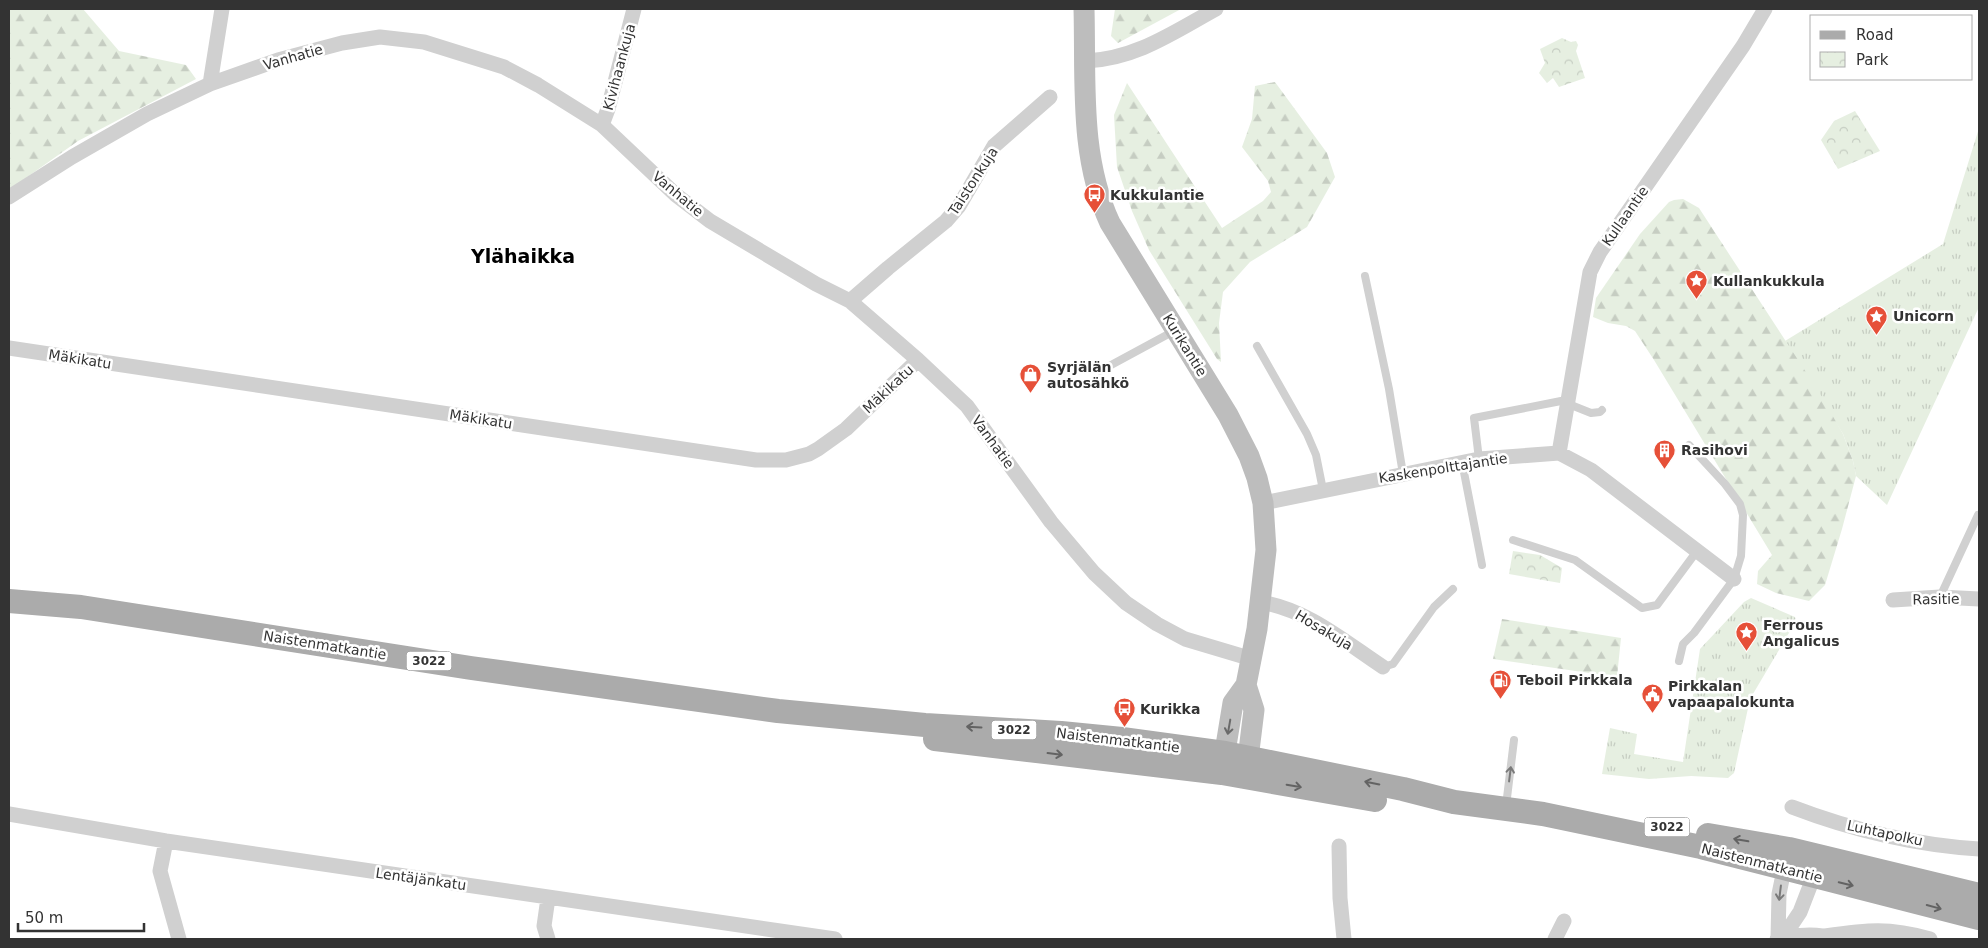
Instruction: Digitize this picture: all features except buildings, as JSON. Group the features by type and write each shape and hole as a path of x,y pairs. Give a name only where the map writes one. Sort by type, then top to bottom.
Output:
{"main road":[{"name":"Kurikantie","path":"1084,9 1086,134 1093,173 1103,209 1237,433 1257,478 1263,503 1266,550 1252,658 1246,685 1233,703 1223,763"},
{"name":"Naistenmatkantie","path":"9,589 81,606 471,668 778,711 926,725 1122,739 1223,763 1248,767 1383,801 1454,802 1506,808 1701,847 1787,859 1979,895"},
{"name":"Naistenmatkantie","path":"9,601 81,606"},
{"path":"1246,685 1254,710 1248,767"},
{"name":"Naistenmatkantie","path":"1817,866 1979,918"}],"street":[{"path":"210,84 222,9"},
{"name":"Kivihaankuja","path":"602,125 608,109 634,9"},
{"path":"1086,61 1106,60 1142,49 1216,9"},
{"name":"Kullaantie","path":"1559,453 1590,272 1600,252 1738,53 1766,9"},
{"name":"Vanhatie","path":"9,197 72,157 147,114 210,84 278,60 342,43 380,37 398,38 424,42 504,67 538,85 602,125 676,195 710,221 816,284 850,301 918,360 967,406 1050,522 1094,573 1126,603 1157,624 1185,639 1252,658"},
{"name":"Taistonkuja","path":"850,301 946,222 958,206 994,146 1050,97"},
{"name":"Mäkikatu","path":"9,348 756,460 786,460 809,454 818,449 846,428 918,360"},
{"path":"1559,453 1590,470 1734,579"},
{"name":"Kaskenpolttajantie","path":"1263,503 1479,459 1559,453"},
{"name":"Rasitie","path":"1893,600 1940,597 1979,599"},
{"name":"Hosakuja","path":"1260,602 1278,605 1306,616 1383,667"},
{"name":"Luhtapolku","path":"1792,807 1849,827 1956,847 1979,849"},
{"name":"Lentäjänkatu","path":"9,814 166,841 835,939"},
{"path":"166,841 160,871 179,939"},
{"path":"1339,846 1340,898 1344,939"},
{"path":"1777,939 1779,894 1787,859"},
{"path":"1777,939 1792,924 1800,912 1817,866"},
{"path":"548,898 544,926 548,939"},
{"path":"1555,939 1564,922"},
{"path":"1777,939 1807,935 1829,938 1867,930 1891,930 1930,939"}],"lane":[{"path":"1365,276 1389,389 1403,474"},
{"path":"1100,371 1176,330"},
{"path":"1257,346 1307,434 1316,455 1322,490"},
{"path":"1479,459 1474,418 1561,401 1591,413 1602,410"},
{"path":"1679,661 1683,644 1694,633 1734,579 1741,556 1743,514 1740,504 1725,484 1688,445"},
{"path":"1462,462 1482,566"},
{"path":"1940,597 1978,515"},
{"path":"1513,540 1575,560 1642,608 1657,605 1697,551"},
{"path":"1383,667 1393,664 1434,606 1453,589"},
{"path":"1506,808 1514,740"}],"green space":[{"path":"9,9 83,9 119,51 186,65 196,79 78,141 9,190"},
{"path":"1115,9 1181,9 1118,43 1111,36"},
{"path":"1562,38 1571,42 1576,41 1578,45 1576,51 1585,78 1559,87 1553,78 1547,83 1539,73 1545,63 1540,49"},
{"path":"1275,82 1327,153 1335,177 1307,227 1250,262 1223,292 1219,323 1221,362 1217,359 1149,250 1132,211 1117,167 1114,115 1127,83 1222,228 1263,201 1271,192 1268,181 1242,147 1252,119 1255,86"},
{"path":"1855,111 1880,151 1838,169 1821,140 1834,121"},
{"path":"1979,128 1979,307 1887,505 1856,476 1853,461 1843,434 1785,341 1943,244"},
{"path":"1683,199 1699,208 1819,392 1843,434 1853,461 1856,476 1825,585 1809,601 1776,593 1757,584 1758,571 1772,555 1654,360 1635,331 1626,326 1608,323 1593,317 1596,298 1640,234 1669,202"},
{"path":"1513,551 1540,555 1562,568 1560,583 1509,574"},
{"path":"1751,598 1795,617 1796,621 1750,699 1734,773 1728,778 1691,776 1649,779 1602,774 1610,728 1637,734 1634,754 1683,762 1700,649 1744,602"},
{"path":"1502,619 1621,638 1617,677 1493,659"}],"place":[{"name":"Kukkulantie","path":"1094,214"},
{"name":"Kullankukkula","path":"1697,300"},
{"name":"Unicorn","path":"1877,335"},
{"name":"Syrjälän autosähkö","path":"1031,394"},
{"name":"Rasihovi","path":"1665,469"},
{"name":"Ferrous Angalicus","path":"1747,652"},
{"name":"Teboil Pirkkala","path":"1501,699"},
{"name":"Pirkkalan vapaapalokunta","path":"1652,713"},
{"name":"Kurikka","path":"1124,728"}],"district":[{"name":"Ylähaikka","path":"523,256"}]}
